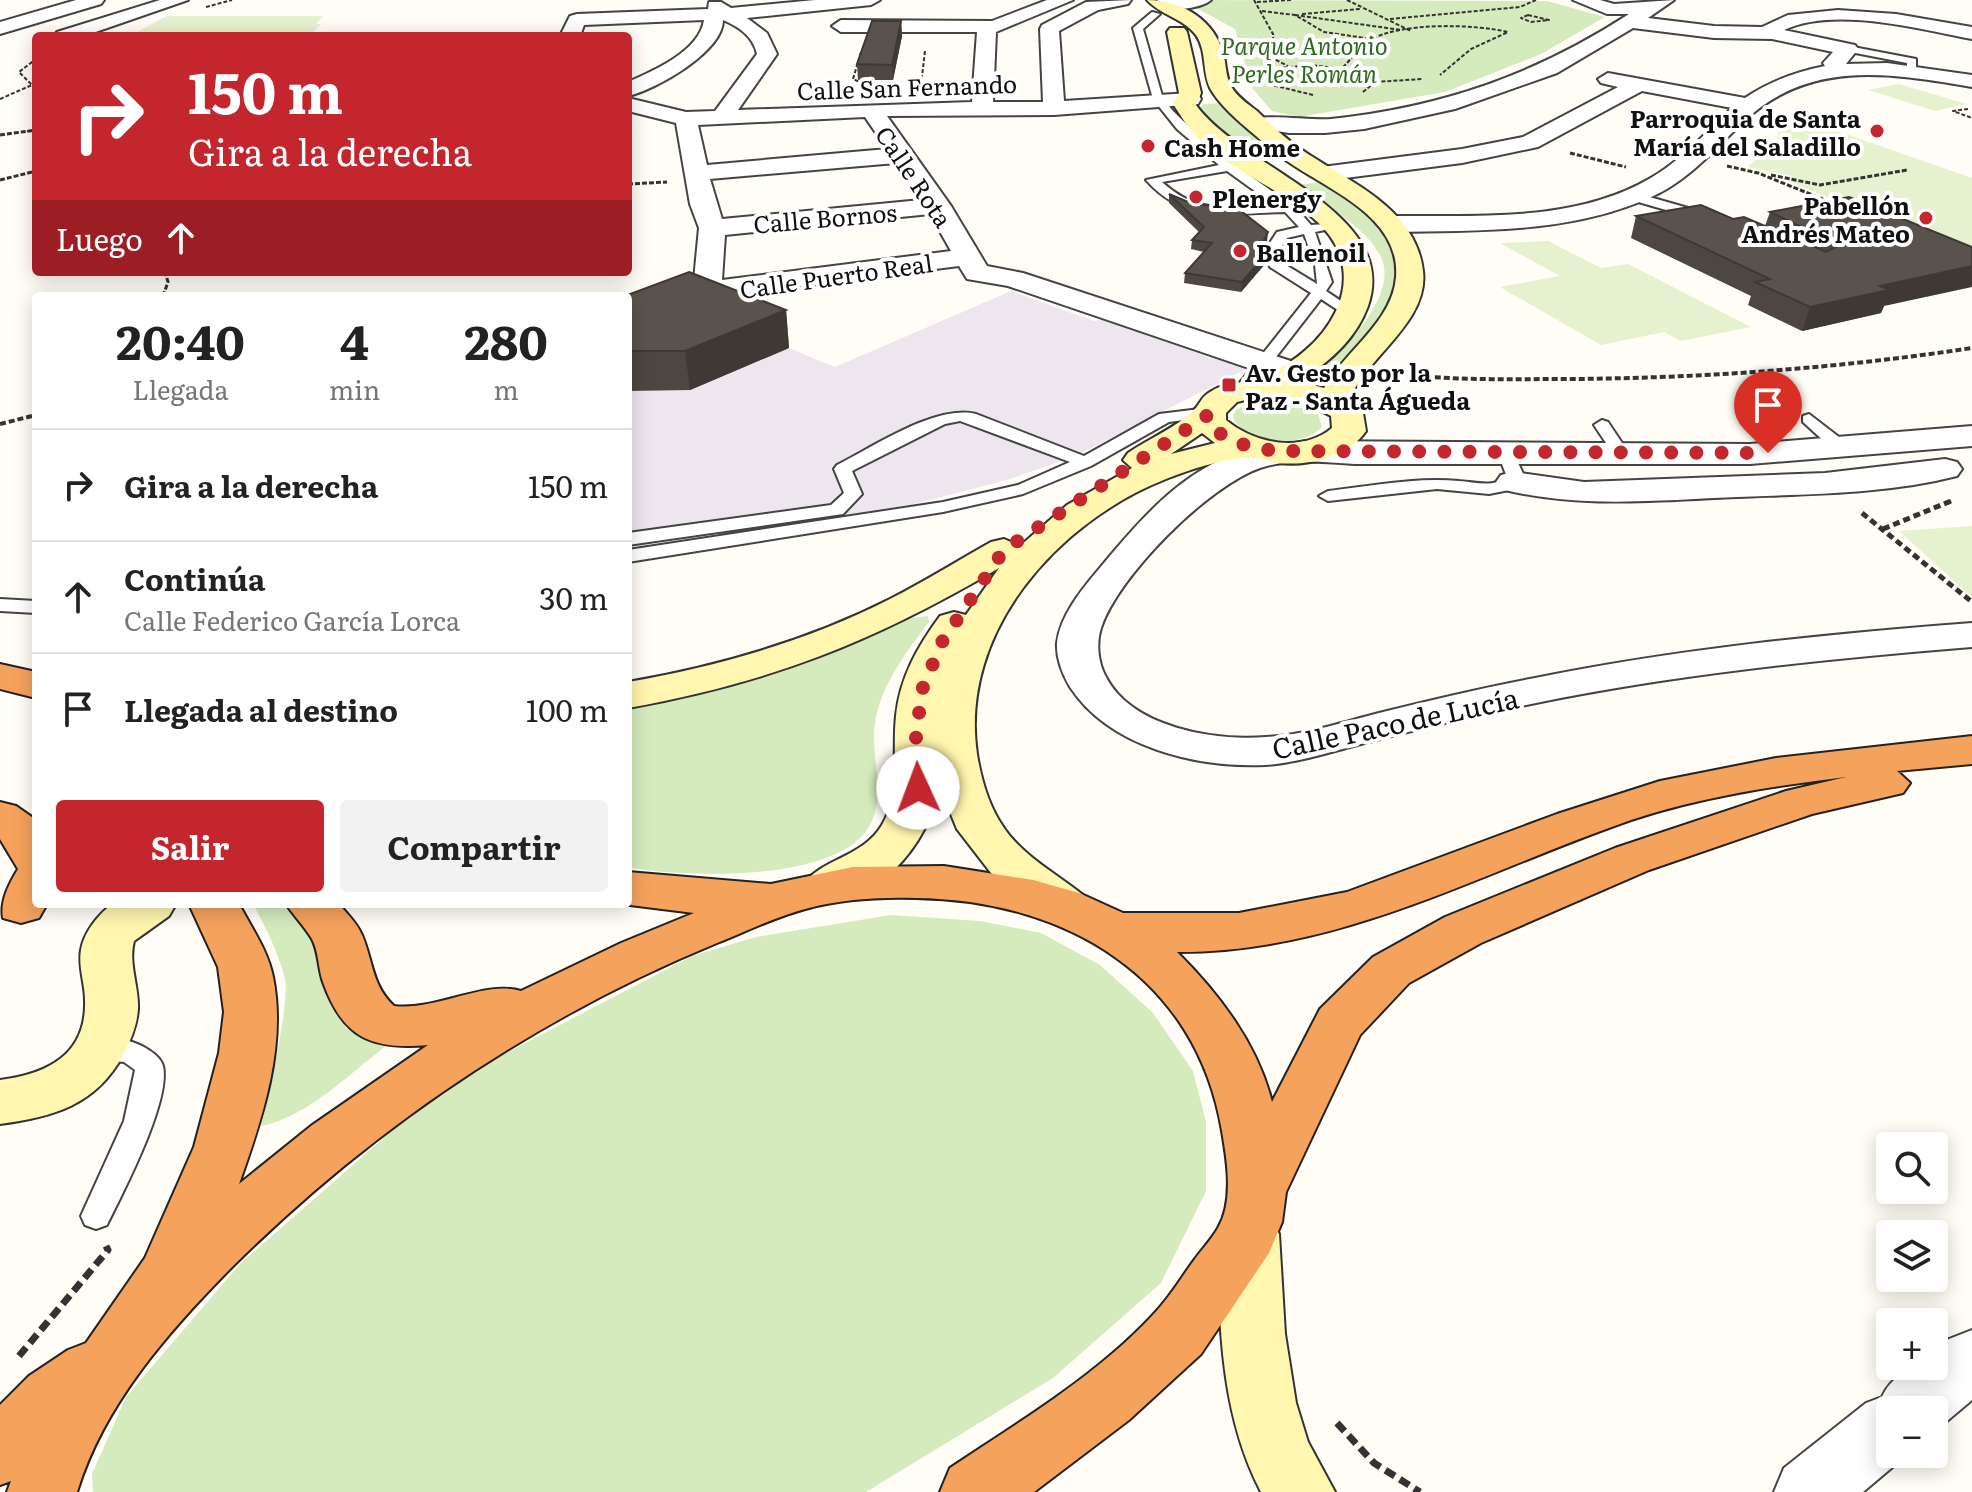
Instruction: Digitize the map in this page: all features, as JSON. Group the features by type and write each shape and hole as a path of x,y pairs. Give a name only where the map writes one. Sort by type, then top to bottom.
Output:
{"highway":[{"path":"0,676 32,684"},
{"path":"632,889 710,898 928,882 998,888 1087,918 1162,936 1315,918 1395,894 1659,796 1787,769 1972,750"},
{"path":"975,1492 1091,1411 1180,1330 1252,1212 1339,1023 1391,970 1463,930 1632,859 1802,801 1972,769"},
{"path":"0,792 32,802"},
{"path":"0,817 13,824 32,850"},
{"path":"314,908 337,935 349,982 364,1010 379,1024 401,1027 441,1024 584,980 805,892"},
{"path":"42,1492 60,1439 133,1330 195,1219 243,1086 251,1022 247,975 216,908"},
{"path":"1087,918 1150,958 1194,1002 1233,1065 1247,1108 1252,1212"},
{"path":"0,1452 53,1398 133,1330 286,1180 413,1083 493,1030 584,980"}],"main road":[{"path":"1087,918 999,851 982,833 968,806 958,781 951,729 960,664 990,606 1016,566 1057,531 1122,486 1160,469 1251,447 1302,451 1344,438 1340,384 1390,327 1408,294 1410,275 1404,238 1392,224 1322,174 1276,132 1222,90 1205,32 1188,17 1129,0"},
{"path":"1158,6 1178,33 1190,99"},
{"path":"632,694 687,684 825,641 902,608 1004,550 1208,414 1225,396 1255,380 1292,372 1340,333 1352,313 1361,281 1361,266 1351,244 1225,156 1184,104 1190,99 1213,97 1235,101"},
{"path":"1225,156 1255,150 1276,132"},
{"path":"1255,380 1302,391 1343,414"},
{"path":"1208,414 1218,432 1251,447"},
{"path":"805,892 870,865 903,832 914,809 918,788 916,737 922,690 942,642 1004,550"},
{"path":"0,1102 34,1097 64,1087 96,1052 110,1027 112,1001 106,965 109,939 140,908"},
{"path":"1252,1212 1252,1322 1266,1420 1284,1471 1300,1492"}],"street":[{"path":"0,28 95,0"},
{"path":"75,32 179,0"},
{"path":"569,0 639,18"},
{"path":"574,28 717,7 871,0"},
{"path":"826,27 991,26 1064,0"},
{"path":"1054,108 1049,29 1092,6 1122,0"},
{"path":"1158,6 1202,0"},
{"path":"1587,3 1657,3"},
{"path":"1587,3 1632,22 1714,32 1775,28 1801,14 1838,13 1972,33"},
{"path":"1276,132 1450,104 1551,69 1632,22 1657,3"},
{"path":"717,7 751,27 766,46 767,54 721,118"},
{"path":"632,88 676,66 703,45 714,25 717,7"},
{"path":"938,9 952,26"},
{"path":"1750,14 1847,60 1972,81"},
{"path":"659,36 668,16"},
{"path":"0,19 67,32"},
{"path":"982,108 987,29 991,26"},
{"path":"751,27 796,27"},
{"path":"1392,224 1512,221 1566,215 1632,196 1668,178 1694,159 1749,105 1793,79 1847,60"},
{"path":"644,62 676,66"},
{"path":"1551,69 1749,105"},
{"path":"1322,174 1477,153 1530,142 1602,107 1638,85"},
{"name":"Calle San Fernando","path":"632,105 686,119 871,110 1054,108 1190,99"},
{"name":"Calle Rota","path":"871,110 938,206 975,272"},
{"path":"686,119 712,228"},
{"path":"698,173 902,155"},
{"name":"Calle Bornos","path":"712,228 938,206"},
{"name":"Calle Puerto Real","path":"712,228 707,290 975,272 1013,279 1255,380"},
{"path":"1343,414 1413,452"},
{"path":"1510,468 1622,455 1750,454 1972,436"},
{"name":"Calle Paco de Lucía","path":"1510,468 1413,452 1355,454 1302,451 1248,460 1203,485 1133,550 1096,601 1077,644 1088,682 1103,702 1140,729 1168,739 1236,752 1311,743 1480,702 1656,669 1769,654 1972,635"},
{"path":"1510,468 1584,493 1825,483 1972,465"},
{"path":"1927,1396 1972,1360"},
{"path":"1809,1492 1876,1437"}],"lane":[{"path":"1158,6 1138,28 1158,99 1188,135 1225,156 1287,208 1320,225"},
{"path":"1225,156 1152,180 1179,204 1207,210 1287,208"},
{"path":"1632,196 1718,221"},
{"path":"1320,225 1282,235 1271,252 1275,264 1352,313"},
{"path":"1255,380 1325,282 1316,243 1320,225"},
{"path":"632,555 943,507 1023,489 1085,462 1165,417 1208,414"},
{"path":"632,538 837,510 853,494 843,469 949,417 970,417 1085,462"},
{"path":"1809,419 1842,448"},
{"path":"1602,425 1622,455"},
{"path":"1328,496 1437,484 1489,489 1510,468"},
{"path":"0,605 32,607"},
{"path":"96,1052 129,1051 149,1066 150,1078 130,1140 96,1216"}],"path":[{"path":"1289,66 1274,59 1273,34 1256,1 1291,0"},
{"path":"1347,0 1412,31"},
{"path":"1390,19 1511,8 1536,0"},
{"path":"1511,8 1549,20 1531,22 1521,18 1528,15"},
{"path":"1294,15 1363,9"},
{"path":"1262,11 1412,31 1480,29 1508,33 1471,49 1440,75 1375,82 1370,89 1353,94"},
{"path":"1294,15 1324,32 1373,39 1412,31"},
{"path":"917,109 928,26"},
{"path":"1343,67 1373,39"},
{"path":"0,99 32,85 19,72 32,62"},
{"path":"1315,95 1290,92 1268,82 1267,74 1289,66 1343,67 1367,74 1375,82"},
{"path":"1972,109 1953,111 1972,118"},
{"path":"0,135 32,131"},
{"path":"1530,142 1668,178"},
{"path":"1694,159 1820,185 1907,170"},
{"path":"0,180 32,172"},
{"path":"1758,173 1843,208"},
{"path":"1389,373 1424,379 1639,379 1798,372 1972,348"},
{"path":"0,424 32,416"},
{"path":"1825,483 1972,602"},
{"path":"1882,529 1959,498"},
{"path":"17,1358 108,1250 96,1216"},
{"path":"1337,1423 1358,1449 1399,1482 1420,1492"}],"shaded area":[{"path":"1011,291 1094,321 1106,319 1211,358 1228,350 1262,361 1073,457 1007,480 899,508 632,545 632,317 693,309 835,367"}],"green space":[{"name":"Parque Antonio Perles Román","path":"1182,0 1547,1 1605,17 1541,54 1445,92 1299,117 1272,111 1252,88 1235,29"},
{"path":"167,16 323,16 316,24 321,24 313,32 137,32"},
{"path":"1899,84 1967,104 1935,111 1868,90"},
{"path":"1222,103 1264,143 1253,145 1236,141 1199,109 1204,104"},
{"name":"Pabellón Andrés Mateo","path":"1803,119 1972,178 1972,255 1788,181 1792,176 1748,167 1776,140 1782,125"},
{"path":"1323,182 1389,232 1398,272 1385,314 1316,388 1299,383 1328,362 1360,329 1381,292 1385,274 1381,257 1365,235 1297,185"},
{"path":"1548,241 1601,268 1628,264 1751,327 1681,341 1664,332 1601,345 1500,287 1560,276 1500,243"},
{"path":"1257,401 1285,401 1318,414 1322,427 1302,439 1289,441 1253,435 1234,421 1233,415 1237,409"},
{"path":"1972,526 1972,597 1899,531"},
{"path":"928,616 929,622 897,667 880,704 874,731 878,786 875,812 870,825 853,844 827,858 758,872 684,873 632,868 632,706 788,666 903,619"},
{"path":"255,908 286,908 309,926 346,1028 369,1042 390,1043 312,1103 296,1113 261,1126 278,1051 286,991 279,959"},
{"path":"891,915 980,921 1041,933 1100,965 1153,1013 1193,1071 1206,1122 1206,1191 1161,1283 1053,1378 866,1492 93,1492 92,1474 126,1397 240,1264 443,1086 692,956 756,937"}],"building":[{"path":"872,21 901,21 892,65 857,64"},
{"path":"1169,194 1193,204 1237,208 1268,232 1262,244 1266,254 1242,282 1185,273 1212,243 1192,240 1204,227"},
{"path":"1849,197 1972,247 1972,266 1880,286 1889,290 1810,307 1755,282 1770,279 1636,216 1701,205 1733,219 1744,217 1826,252 1840,245 1770,212"},
{"path":"689,272 786,310 685,351 632,351 632,293"}],"place":[{"name":"Parroquia de Santa María del Saladillo","path":"1877,131"},
{"name":"Cash Home","path":"1148,146"},
{"name":"Plenergy","path":"1196,197"},
{"name":"Pabellón Andrés Mateo","path":"1926,218"},
{"name":"Ballenoil","path":"1240,251"},
{"name":"Av. Gesto por la Paz - Santa Águeda","path":"1229,385"}],"route":[{"path":"918,788 916,737 922,690 942,642 1004,550 1208,415 1218,432 1232,440 1275,451 1355,454 1768,453"}]}
